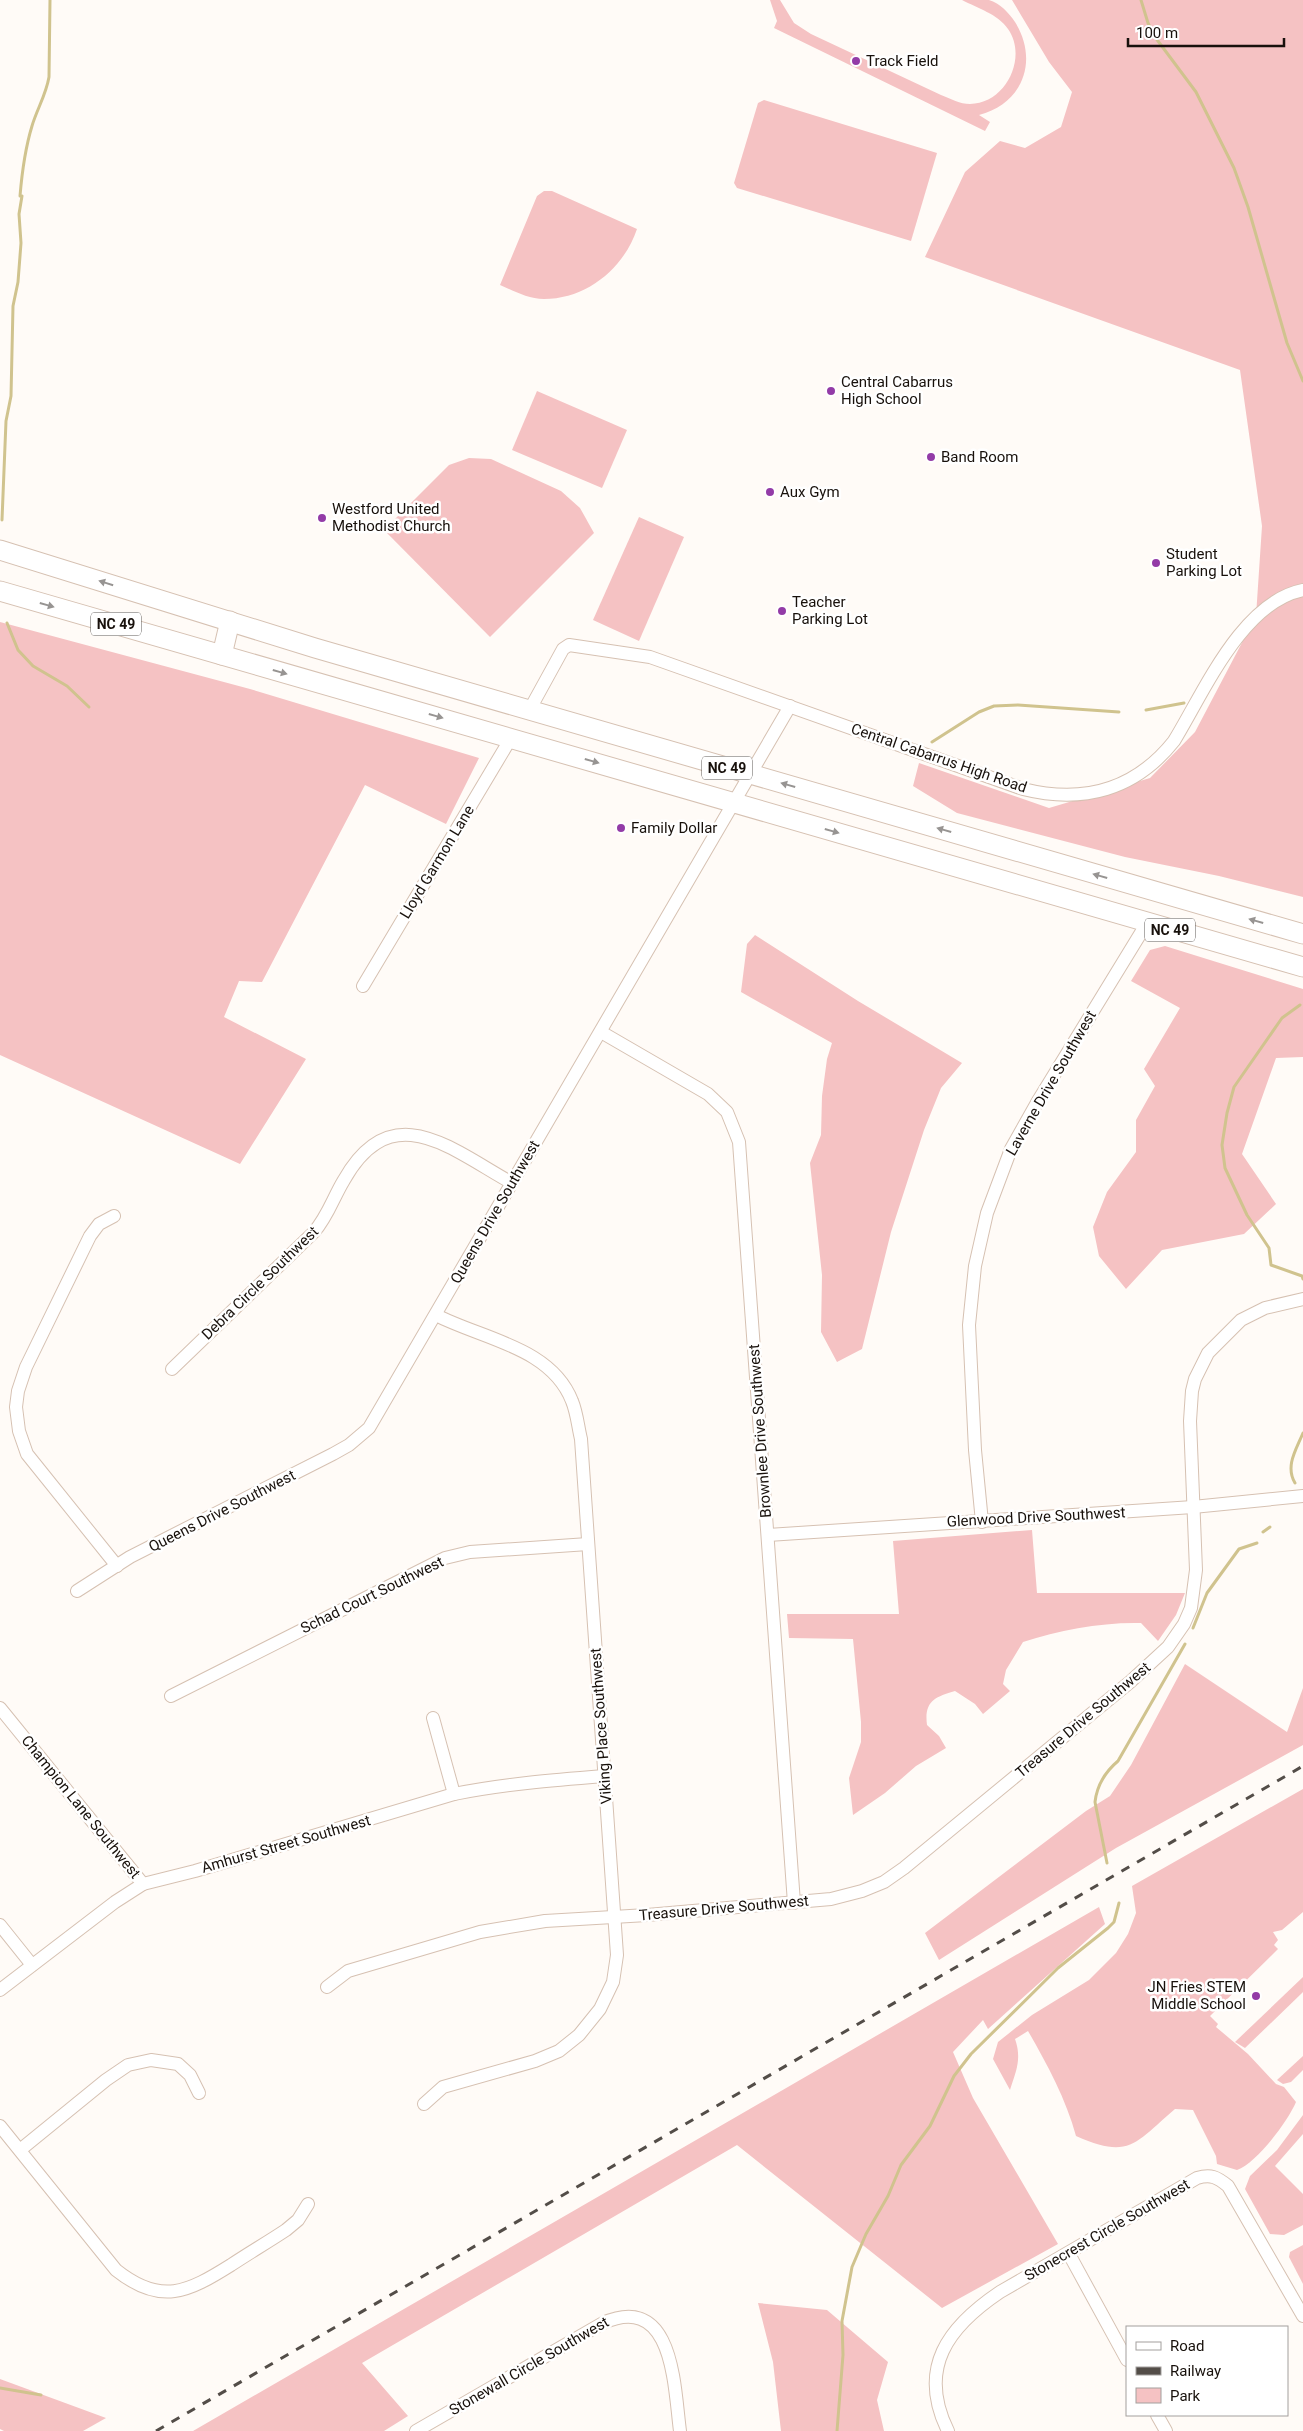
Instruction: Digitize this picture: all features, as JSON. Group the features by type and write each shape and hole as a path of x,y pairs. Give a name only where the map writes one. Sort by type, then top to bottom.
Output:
{"highway":[{"name":"NC 49","path":"0,550 230,622 1303,934"},
{"name":"NC 49","path":"0,591 1147,924 1303,967"},
{"path":"222,655 230,622"}],"street":[{"name":"Central Cabarrus High Road","path":"530,709 563,649 569,645 650,657 1023,789 1057,795 1088,794 1121,784 1150,767 1162,756 1174,741 1242,631 1268,605 1284,595 1303,590"},
{"name":"Queens Drive Southwest","path":"76,1591 117,1566 349,1445 375,1420 790,706"},
{"name":"Lloyd Garmon Lane","path":"363,986 511,738"},
{"name":"Laverne Drive Southwest","path":"982,1522 975,1441 969,1325 975,1266 987,1213 998,1180 1024,1125 1147,924"},
{"name":"Brownlee Drive Southwest","path":"601,1032 708,1094 724,1108 734,1126 739,1142 794,1903"},
{"name":"Debra Circle Southwest","path":"172,1369 318,1227 332,1206 344,1180 365,1151 380,1141 409,1134 428,1137 512,1183"},
{"path":"114,1216 100,1224 90,1236 26,1367 18,1391 16,1407 19,1431 27,1454 117,1566"},
{"name":"Treasure Drive Southwest","path":"327,1987 348,1971 480,1932 545,1921 831,1899 862,1891 884,1882 904,1868 1158,1657 1184,1624 1191,1608 1196,1570 1191,1398 1195,1379 1201,1364 1224,1335 1241,1320 1265,1308 1303,1299"},
{"name":"Viking Place Southwest","path":"424,2104 443,2087 535,2061 559,2051 579,2035 600,2009 613,1982 617,1955 581,1439 575,1410 566,1390 554,1373 534,1358 436,1315"},
{"name":"Glenwood Drive Southwest","path":"768,1535 1193,1507 1303,1496"},
{"name":"Schad Court Southwest","path":"171,1696 445,1558 470,1552 588,1544"},
{"name":"Champion Lane Southwest","path":"0,1708 143,1884"},
{"path":"433,1718 454,1794"},
{"name":"Amhurst Street Southwest","path":"0,1990 115,1902 143,1884 195,1871 454,1794 542,1780 604,1776"},
{"path":"0,1924 32,1965"},
{"path":"20,2150 106,2080 128,2065 151,2060 178,2064 190,2075 199,2093"},
{"path":"0,2126 116,2270 133,2283 154,2291 170,2292 197,2286 286,2230 298,2220 308,2204"},
{"name":"Stonecrest Circle Southwest","path":"948,2431 937,2399 936,2379 940,2357 957,2327 974,2310 1000,2292 1069,2254 1197,2178 1207,2175 1217,2176 1228,2186 1303,2316"},
{"path":"1069,2254 1126,2358"},
{"name":"Stonewall Circle Southwest","path":"416,2431 603,2322 625,2316 643,2319 650,2323 664,2341 671,2368 680,2431"},
{"path":"1158,2416 1166,2431"}],"green space":[{"name":"Track Field","path":"770,0 780,0 794,23 811,34 941,95 970,104 983,102 994,96 1003,88 1010,77 1014,65 1016,53 1014,40 1004,24 993,15 962,0 989,0 997,3 1015,22 1022,36 1026,51 1026,65 1016,91 1007,101 979,115 990,122 985,131 774,28 777,21"},
{"path":"1012,0 1303,0 1303,897 1219,876 1125,857 957,813 913,786 919,763 1049,808 1150,778 1195,732 1256,616 1262,526 1240,370 925,257 965,172 1000,141 1025,148 1061,127 1072,92 1049,62"},
{"path":"764,100 937,153 911,241 737,188 734,183 758,103"},
{"path":"544,191 552,191 637,229 623,256 602,279 575,294 560,298 538,299 500,285 537,196"},
{"path":"537,391 627,430 602,488 512,450"},
{"path":"469,458 491,459 561,491 580,508 594,533 490,637 384,530 449,465"},
{"path":"639,517 684,537 639,641 593,620"},
{"path":"0,622 250,689 479,758 446,824 365,785 262,982 239,981 224,1017 306,1059 240,1164 0,1055"},
{"path":"755,935 858,1001 962,1063 941,1088 924,1130 891,1232 862,1349 837,1362 821,1332 822,1275 810,1163 821,1135 822,1096 827,1059 832,1043 741,992 747,944"},
{"path":"1165,946 1303,989 1303,1057 1276,1058 1242,1154 1276,1204 1244,1234 1162,1250 1126,1289 1099,1256 1093,1227 1107,1192 1136,1152 1136,1120 1155,1086 1144,1069 1180,1008 1131,981 1150,950"},
{"path":"1032,1530 1037,1593 1185,1593 1176,1615 1158,1641 1141,1623 1126,1623 1081,1628 1023,1642 1006,1670 1003,1684 1010,1691 983,1714 975,1704 955,1691 936,1698 927,1711 927,1725 939,1736 946,1748 916,1766 885,1793 853,1815 849,1778 861,1742 861,1722 853,1639 789,1638 787,1614 899,1614 893,1541"},
{"path":"1185,1664 1287,1732 1303,1688 1303,1745 1116,1848 939,1960 925,1933 1086,1811 1110,1796 1131,1765"},
{"path":"1303,1789 1303,1912 1282,1930 1273,1932 1278,1940 1274,1945 1278,1949 1210,2016 1218,2024 1216,2027 1248,2054 1276,2084 1284,2087 1296,2102 1279,2130 1254,2159 1237,2170 1217,2164 1216,2156 1193,2110 1175,2109 1140,2139 1121,2147 1109,2147 1076,2136 1061,2095 1028,2031 1015,2039 1018,2059 1010,2090 993,2059 998,2042 1032,2015 1089,1980 1116,1953 1128,1934 1136,1913 1132,1886"},
{"path":"1099,1907 1105,1924 988,2029 983,2020 953,2052 973,2098 1058,2244 942,2308 737,2145 362,2363 408,2416 384,2431 193,2431"},
{"path":"1303,1977 1303,1992 1245,2048 1235,2042"},
{"path":"1303,2056 1303,2070 1291,2082 1283,2084 1277,2080"},
{"path":"1303,2115 1303,2134 1275,2166 1303,2194 1303,2225 1284,2235 1270,2234 1245,2189 1250,2176 1277,2150"},
{"path":"1303,2245 1303,2284 1289,2257 1290,2252"},
{"path":"758,2303 827,2310 888,2362 877,2400 884,2431 781,2431 773,2362"},
{"path":"0,2379 106,2418 83,2431 4,2431 0,2429"}],"waterway":[{"path":"2,520 6,421 11,396 13,306 18,282 21,243 19,214 22,196 20,196 24,161 30,135 49,77 50,0"},
{"path":"1141,0 1148,23 1155,37 1196,92 1234,168 1248,207 1287,343 1303,381"},
{"path":"7,623 18,650 33,666 67,686 89,707"},
{"path":"1146,710 1184,703"},
{"path":"932,742 979,712 994,706 1018,705 1119,712"},
{"path":"1300,1005 1282,1018 1234,1087 1227,1113 1222,1145 1225,1168 1247,1215 1269,1248 1271,1265 1302,1276 1303,1279"},
{"path":"1295,1483 1292,1477 1291,1464 1303,1433"},
{"path":"1263,1532 1270,1527"},
{"path":"1193,1628 1207,1593 1239,1549 1257,1543"},
{"path":"1107,1863 1095,1802 1100,1784 1109,1770 1118,1761 1185,1644"},
{"path":"837,2431 843,2355 842,2321 852,2267 866,2234 888,2196 901,2165 930,2126 954,2076 971,2054 1058,1968 1114,1922 1119,1903"},
{"path":"0,2388 41,2395"}],"railway":[{"path":"156,2431 1303,1766"}],"place":[{"name":"Track Field","path":"856,61"},
{"name":"Central Cabarrus High School","path":"831,391"},
{"name":"Band Room","path":"931,457"},
{"name":"Aux Gym","path":"770,492"},
{"name":"Westford United Methodist Church","path":"322,518"},
{"name":"Student Parking Lot","path":"1156,563"},
{"name":"Teacher Parking Lot","path":"782,611"},
{"name":"Family Dollar","path":"621,828"},
{"name":"JN Fries STEM Middle School","path":"1256,1996"}]}
